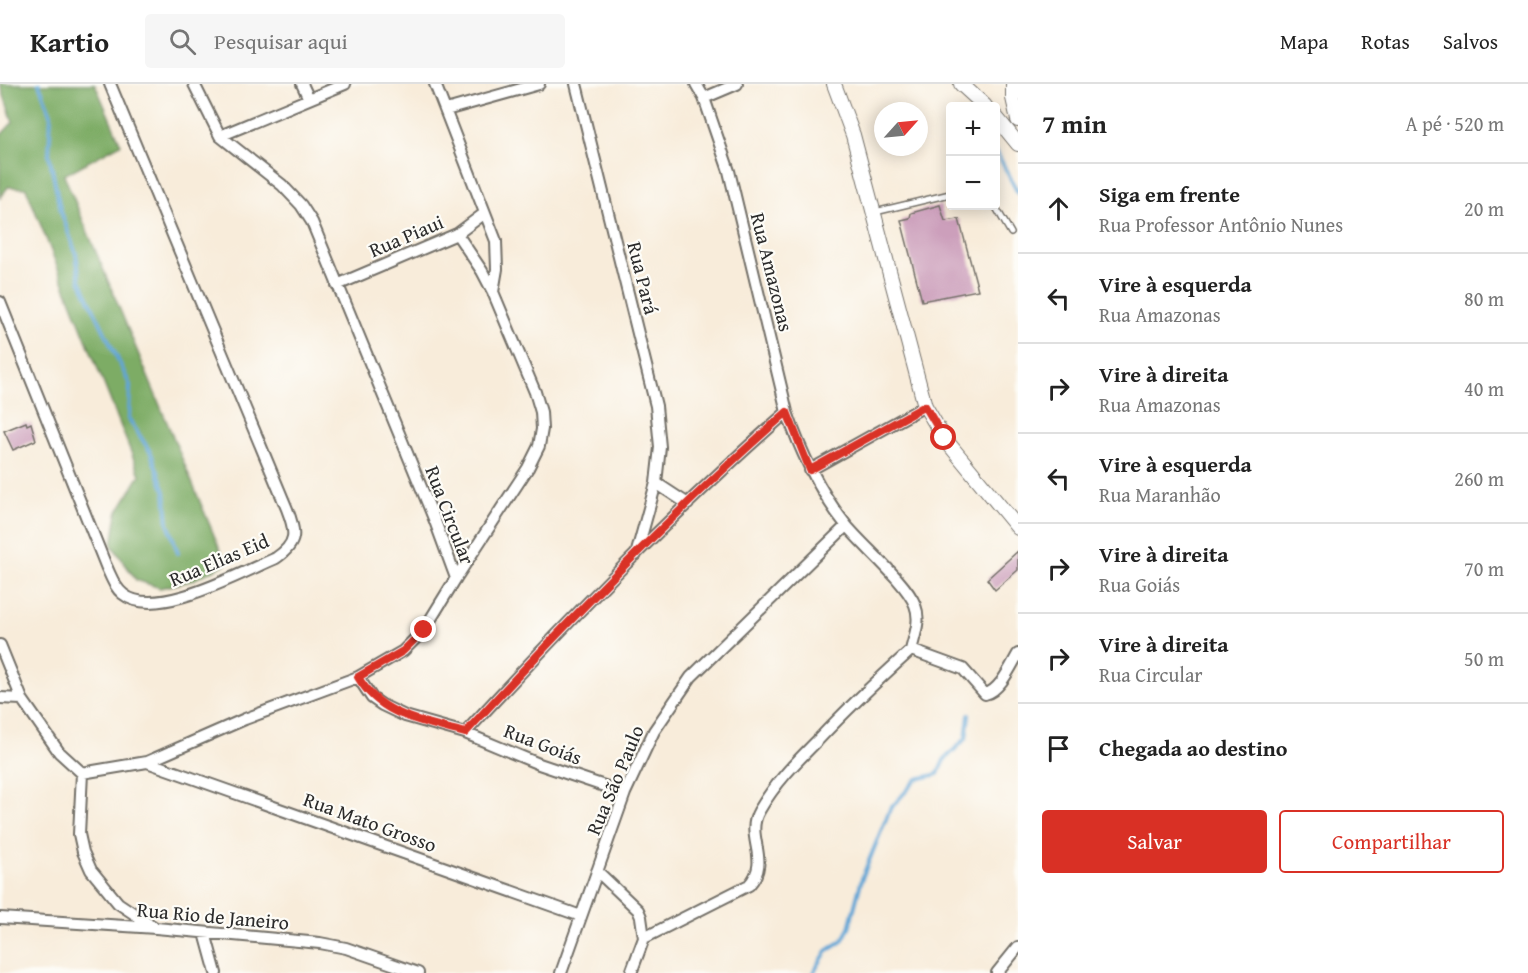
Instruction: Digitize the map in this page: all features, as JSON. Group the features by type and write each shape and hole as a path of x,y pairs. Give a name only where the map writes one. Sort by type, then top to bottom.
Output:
{"street":[{"name":"Rua Elias Eid","path":"0,302 106,566 117,588 124,595 134,601 151,603 179,599 276,558 287,550 294,534 287,509 110,84"},
{"name":"Rua Circular","path":"82,773 147,762 245,719 358,677 390,660 413,643 424,630 456,578 435,521 312,222 282,185 220,136 194,84"},
{"path":"302,84 309,99"},
{"path":"220,136 345,84"},
{"path":"435,84 496,241 497,269 494,292"},
{"path":"446,110 539,84"},
{"name":"Rua Pará","path":"576,84 656,406 660,447 656,483 636,555"},
{"name":"Rua Amazonas","path":"696,84 704,98 729,171 787,412 810,470 826,497 846,526 910,595 918,624 911,650"},
{"path":"704,98 737,84"},
{"path":"834,84 853,135 925,406 944,438 1018,528"},
{"path":"961,84 981,102"},
{"path":"1013,84 1013,98 1018,120"},
{"path":"1000,122 1018,144"},
{"name":"Rua Piaui","path":"337,285 457,234 485,213"},
{"path":"456,578 528,468 539,446 542,429 535,392 494,292 457,234"},
{"path":"810,470 925,406"},
{"path":"465,733 541,650 636,555 740,454 787,412"},
{"path":"656,483 688,504"},
{"name":"Rua São Paulo","path":"561,973 625,793 654,730 691,677 846,526"},
{"path":"0,645 22,699 59,752 82,773 79,834 87,861 103,886 118,903 156,928"},
{"path":"644,938 749,885 759,867 754,831 755,820 780,779 856,700 911,650 963,669 973,678 981,692 988,694 996,688 1018,654"},
{"name":"Rua Goiás","path":"358,677 368,693 382,705 405,716 465,733 539,764 625,793"},
{"path":"0,698 22,699"},
{"name":"Rua Mato Grosso","path":"147,762 581,916"},
{"path":"597,871 631,902 641,917 644,938 631,973"},
{"name":"Rua Rio de Janeiro","path":"0,918 156,928 320,943 346,948 418,973"},
{"path":"205,933 216,973"},
{"path":"997,973 1018,947"}],"lane":[{"path":"873,213 946,195"},
{"path":"997,210 1011,233"}],"green space":[{"path":"0,84 95,84 121,144 64,175 226,564 191,581 160,588 136,580 112,545 117,513 140,475 26,188 8,187 0,198 0,136 13,122"}],"building":[{"path":"940,205 945,221 959,219 978,290 922,301 901,220 910,218 911,213"},
{"path":"26,422 27,425 31,423 36,440 13,450 4,431"},
{"path":"1018,551 1018,570 995,590 987,579"}],"waterway":[{"path":"39,84 51,114 49,154 60,209 76,254 80,280 130,385 129,419 151,453 165,492 168,523 178,553"},
{"path":"999,156 1018,193"},
{"path":"813,973 827,951 842,941 849,928 862,878 890,809 917,779 938,774 944,760 966,738 969,715"}],"route":[{"path":"424,630 403,651 358,677 372,698 382,705 405,716 465,733 541,650 636,555 740,454 787,412 810,470 925,406 944,438"}]}
